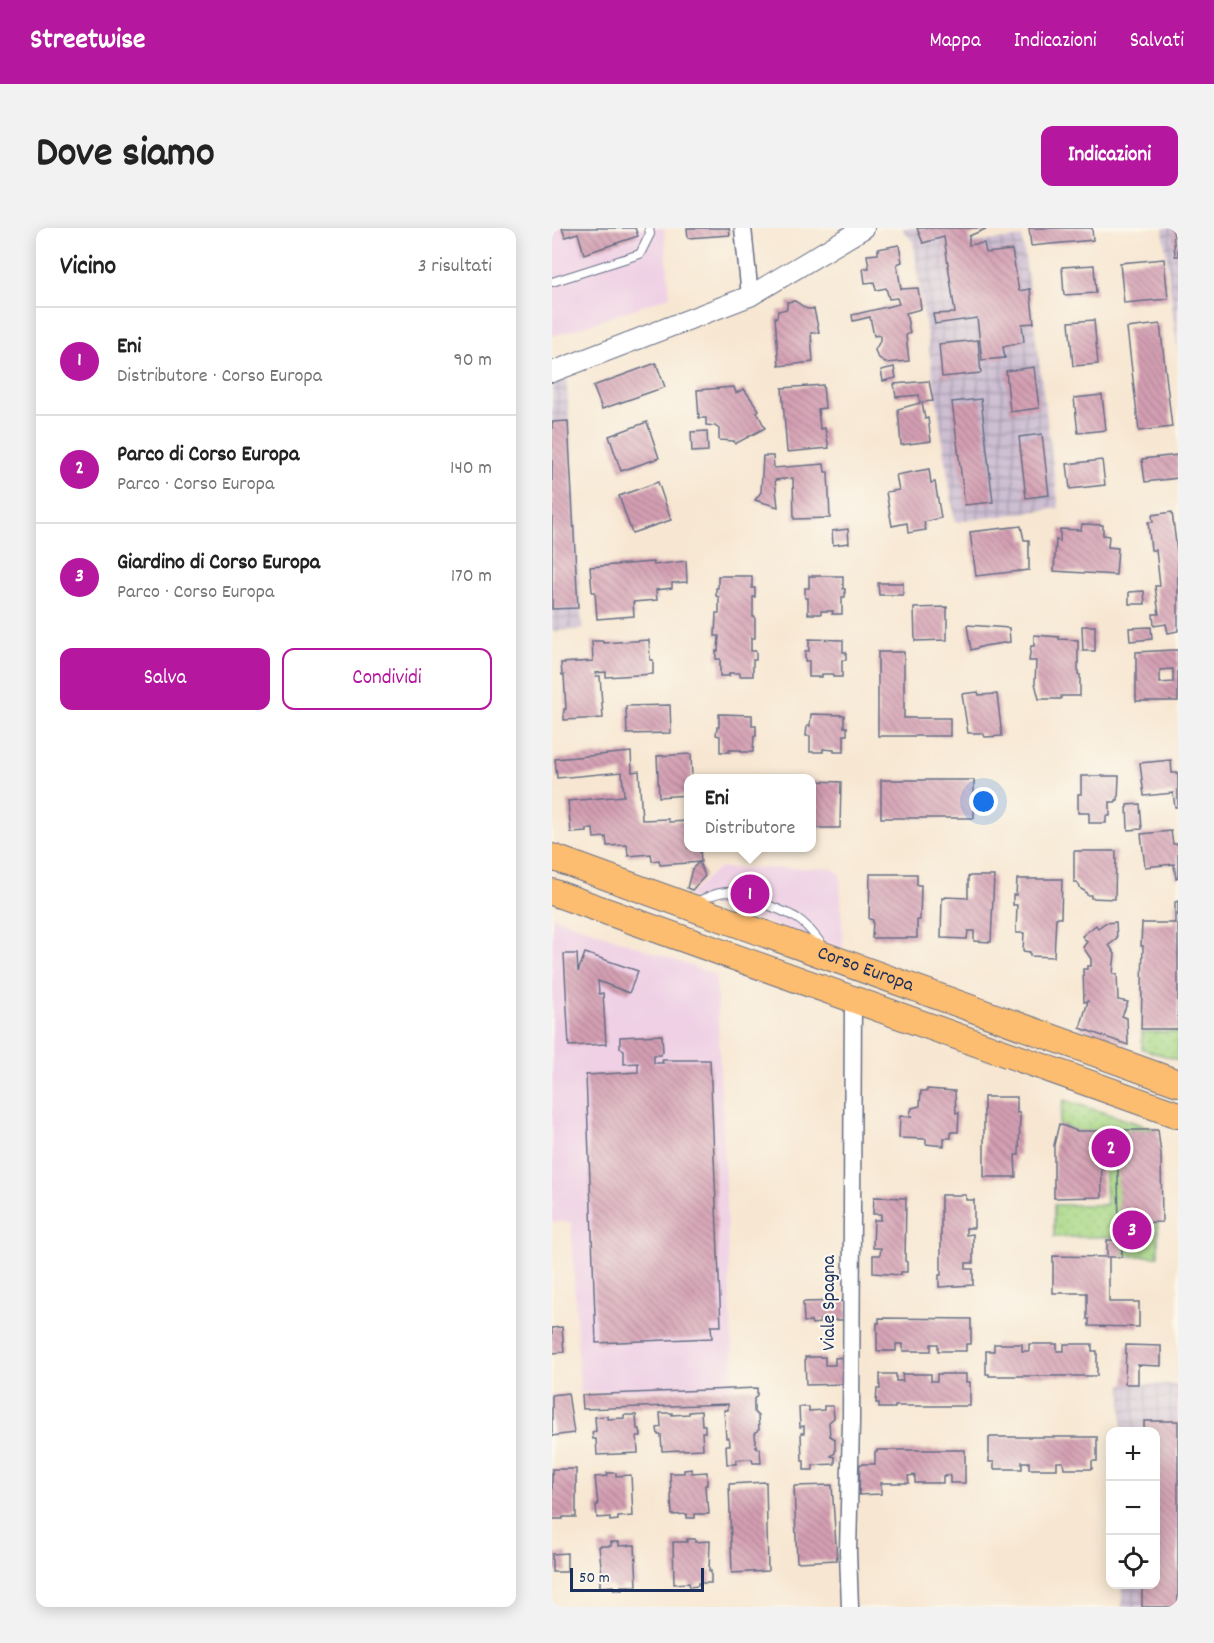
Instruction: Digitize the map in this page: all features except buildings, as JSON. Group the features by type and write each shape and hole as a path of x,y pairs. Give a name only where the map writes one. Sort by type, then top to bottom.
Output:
{"main road":[{"name":"Corso Europa","path":"552,857 1178,1083"},
{"name":"Corso Europa","path":"552,892 1178,1115"}],"street":[{"path":"743,228 750,296"},
{"path":"552,372 750,296 864,228"},
{"name":"Viale Spagna","path":"850,1607 848,1552 851,1422 853,999"}],"lane":[{"path":"552,282 640,254 650,234 649,228"}],"shaded area":[{"path":"552,228 664,228 670,296 552,336"},
{"path":"902,228 965,228 971,243 1022,237 1059,508 955,522 913,242"},
{"path":"1163,228 1178,228 1178,355"},
{"path":"566,371 582,629 552,631 552,376"},
{"path":"718,868 831,868 840,874 843,948 687,897"},
{"path":"552,916 716,975 734,1388 580,1393 571,1222 552,1222"},
{"path":"1122,1384 1178,1385 1178,1607 1122,1607 1122,1589 1160,1589 1160,1427 1122,1427"}],"green space":[{"path":"1142,1032 1178,1032 1178,1060 1142,1049"},
{"path":"1064,1100 1158,1130 1117,1130 1120,1223 1158,1223 1158,1256 1124,1256 1124,1237 1054,1237 1054,1205 1106,1205 1103,1131 1077,1131 1059,1124"}],"place":[{"name":"Eni","path":"750,894"},
{"name":"Parco di Corso Europa","path":"1111,1148"},
{"name":"Giardino di Corso Europa","path":"1132,1230"}]}
